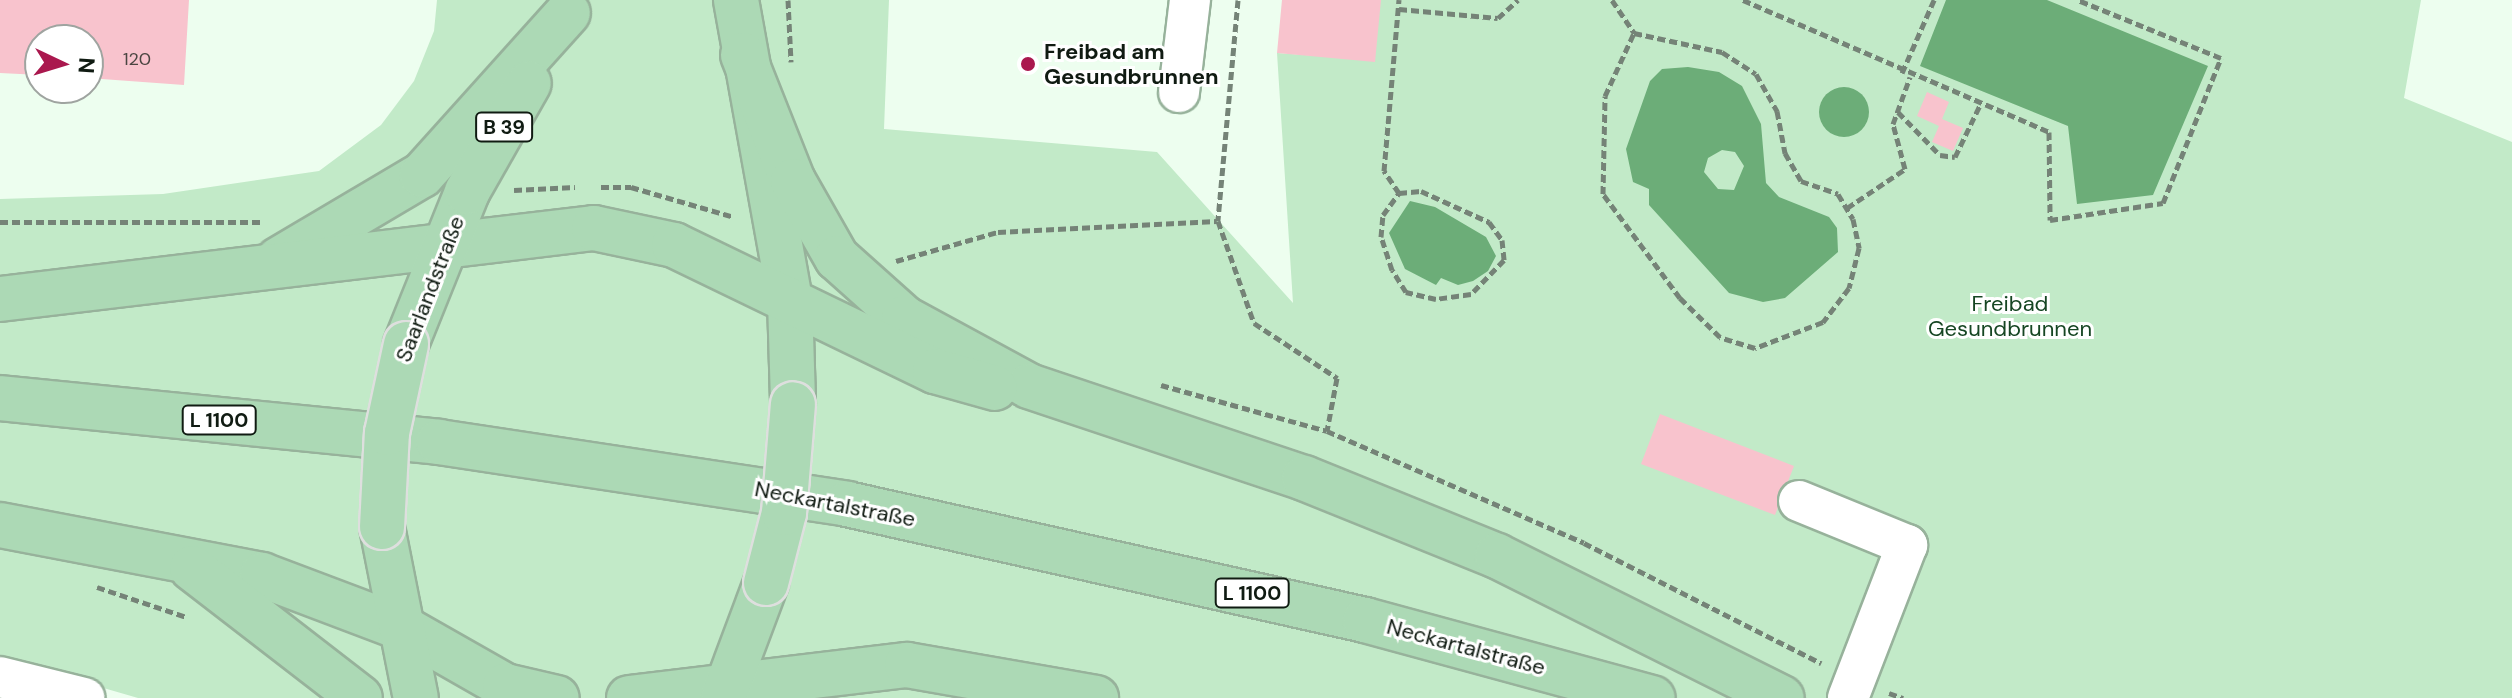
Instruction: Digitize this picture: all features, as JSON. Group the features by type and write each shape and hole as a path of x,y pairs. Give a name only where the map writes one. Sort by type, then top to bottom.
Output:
{"main road":[{"path":"727,690 766,583 784,513 793,404 790,300 743,55 736,0"},
{"path":"260,271 422,175 572,7"},
{"name":"Saarlandstraße","path":"416,698 405,629 382,527 387,433 406,344 467,192 572,7"},
{"path":"743,55 793,181 837,258 904,318 1029,386 1304,478 1497,556 1782,698"},
{"path":"0,299 260,271 446,244 594,228 674,245 935,371 1001,390 1029,386"},
{"name":"Neckartalstraße","path":"0,398 439,442 847,504 1365,620 1653,698"},
{"path":"0,525 187,564 262,575 405,629 505,686 557,698"},
{"path":"187,564 360,698"},
{"path":"629,698 727,690 907,665 1096,698"},
{"path":"877,698 952,674"}],"street":[{"path":"1179,92 1190,0"},
{"path":"1799,501 1907,545 1851,689"},
{"path":"0,677 84,698"}],"path":[{"path":"1238,0 1218,221 1254,323 1337,378 1327,431 1584,543 1851,689 1903,698"},
{"path":"1399,0 1384,171 1399,193"},
{"path":"1399,9 1498,18 1518,0"},
{"path":"1612,0 1634,33 1722,52 1756,74 1777,111 1785,153 1801,181 1838,194 1847,208 1859,248 1849,288 1823,322 1755,348 1720,337 1680,298 1603,194 1605,96 1634,33"},
{"path":"1743,0 1910,77 2049,132 2050,220 2163,203 2221,58 2078,0"},
{"path":"1902,73 1934,0"},
{"path":"1847,208 1905,169 1893,124 1910,77"},
{"path":"1897,112 1940,155 1955,157 1980,105"},
{"path":"1421,191 1489,222 1502,240 1504,260 1491,279 1471,294 1436,299 1406,292 1381,237 1383,215 1399,193 1421,191"},
{"path":"0,222 264,222 278,217"},
{"path":"881,269 908,255 998,232 1218,221"},
{"path":"87,584 198,621"}],"green space":[{"name":"Freibad Gesundbrunnen","path":"437,0 889,0 884,129 1157,152 1293,303 1277,53 1319,56 1324,0 2421,0 2404,98 2512,142 2512,698 138,698 0,658 0,199 163,194 319,171 381,125 414,81 434,31"}],"shaded area":[{"path":"1946,0 2047,0 2208,66 2153,195 2077,204 2068,126 1920,66"},
{"path":"1688,67 1719,72 1742,86 1761,124 1766,183 1779,197 1829,217 1837,228 1838,252 1785,298 1763,302 1729,293 1649,205 1649,189 1633,182 1626,149 1650,81 1662,69","holes":["1722,150 1735,152 1744,166 1734,190 1718,189 1704,172 1708,158"]},
{"path":"1844,87 1862,94 1869,112 1862,130 1844,137 1826,130 1819,112 1826,94"},
{"path":"1410,201 1435,207 1486,237 1496,256 1488,271 1473,281 1458,285 1441,278 1436,285 1405,269 1389,233"}],"building":[{"path":"0,0 189,0 184,85 104,79 104,24 24,24 24,74 0,73"},
{"path":"1282,0 1381,0 1375,62 1277,53"},
{"path":"1927,92 1949,102 1942,119 1963,128 1953,151 1932,142 1939,126 1917,116"},
{"path":"1660,414 1794,466 1775,515 1641,464"}],"place":[{"name":"Freibad am Gesundbrunnen","path":"1028,64"}]}
